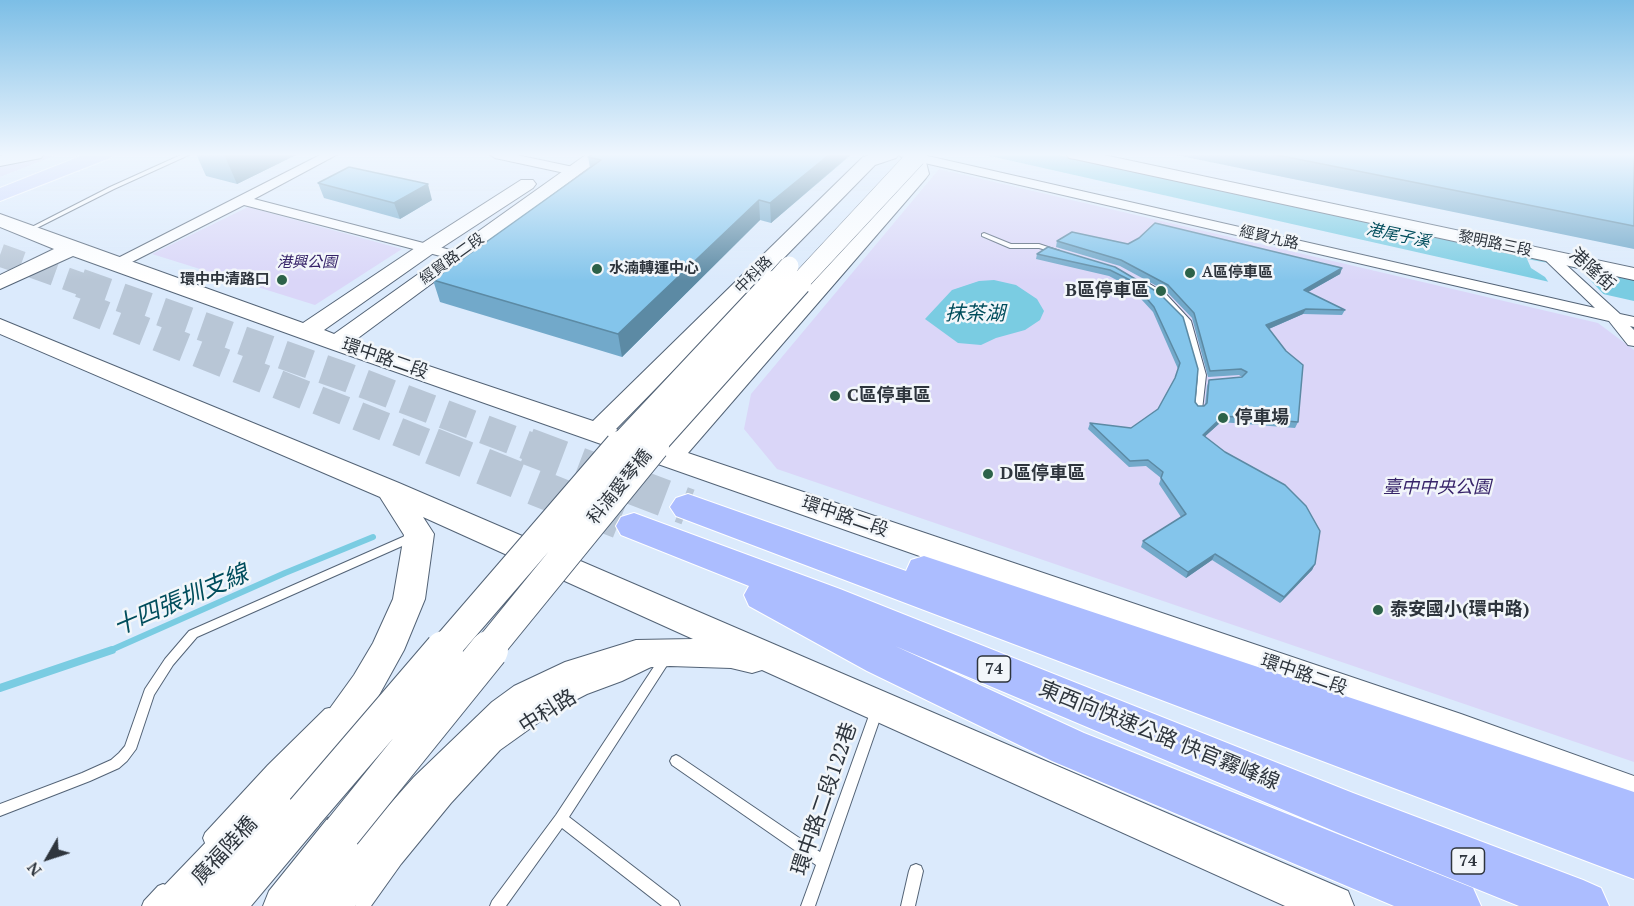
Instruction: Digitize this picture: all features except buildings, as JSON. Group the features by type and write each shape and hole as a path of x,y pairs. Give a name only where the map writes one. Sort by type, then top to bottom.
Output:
{"highway":[{"path":"1634,815 915,566 688,507 1634,854"},
{"name":"東西向快速公路 快官霧峰線","path":"1455,906 1268,831 1058,742 882,659 634,526 825,600 1353,816 1583,906"}],"street":[{"path":"117,264 250,196"},
{"name":"經貿路二段","path":"306,332 508,196"},
{"name":"經貿路二段","path":"336,343 457,256 531,196"},
{"name":"中科路","path":"598,432 834,196"},
{"name":"科湳愛琴橋","path":"291,804 617,449 865,196"},
{"name":"科湳愛琴橋","path":"360,840 641,460 820,259 871,196"},
{"path":"670,457 900,196"},
{"name":"經貿九路","path":"1088,196 1610,314 1634,322"},
{"name":"黎明路三段","path":"1268,196 1549,258 1634,274"},
{"path":"243,200 457,256"},
{"name":"環中路二段","path":"0,220 62,245 336,343 1461,730 1634,794"},
{"name":"環中路二段","path":"0,239 39,239 62,245"},
{"path":"0,271 62,245"},
{"path":"0,283 62,245"},
{"name":"港隆街","path":"1549,258 1610,314 1634,341"},
{"path":"0,326 389,490 803,671 1281,892 1333,906"},
{"path":"291,804 328,741 366,686 387,650 409,599 419,534 389,490"},
{"path":"284,906 360,840 428,790 505,713 526,697 577,672 605,662 636,654 670,652"},
{"name":"中科路","path":"670,652 731,654 803,671"},
{"name":"廣福陸橋","path":"173,893 291,804"},
{"name":"廣福陸橋","path":"224,906 291,804"},
{"path":"328,906 360,840"}],"lane":[{"path":"27,231 96,196"},
{"path":"984,235 1010,246 1039,246 1061,252"},
{"path":"1135,279 1162,295 1187,321 1206,381 1199,408"},
{"path":"398,583 402,567 419,534"},
{"path":"0,810 86,777 115,764 123,757 130,749 149,693 169,662 193,634 419,534"},
{"path":"203,846 272,769 338,704 363,673 376,651 393,601"},
{"path":"497,906 561,819 670,652"},
{"name":"中科路","path":"362,906 446,799 496,746 552,706 583,690 618,678 670,652"},
{"name":"環中路二段122巷","path":"808,906 879,705"},
{"path":"676,761 824,862"},
{"path":"561,819 673,906"},
{"path":"908,906 916,872"},
{"path":"149,906 173,893"}],"green space":[{"name":"臺中中央公園","path":"916,196 1056,196 1598,323 1634,350 1634,762 777,469 744,429 751,394"},
{"name":"港興公園","path":"248,207 402,249 315,305 152,254"}],"water":[{"name":"港尾子溪","path":"1169,196 1250,196 1634,279 1634,301"},
{"name":"抹茶湖","path":"994,280 1016,285 1037,299 1044,311 1040,320 1025,330 981,345 958,343 925,319 952,290 979,281"}],"pier":[{"path":"1527,259 1580,269 1608,299 1551,286 1545,277 1531,268"}],"waterway":[{"name":"十四張圳支線","path":"109,651 285,573 373,537"},
{"name":"十四張圳支線","path":"0,688 112,650"}],"tunnel":[{"path":"0,255 84,285"},
{"path":"80,283 346,377 531,447"},
{"path":"78,305 436,447"},
{"path":"432,446 634,526"},
{"path":"527,446 688,507"}],"place":[{"name":"水湳轉運中心","path":"597,269"},
{"name":"A區停車區","path":"1190,273"},
{"name":"環中中清路口","path":"282,280"},
{"name":"B區停車區","path":"1161,291"},
{"name":"C區停車區","path":"835,396"},
{"name":"停車場","path":"1223,418"},
{"name":"D區停車區","path":"988,474"},
{"name":"泰安國小(環中路)","path":"1378,610"}]}
